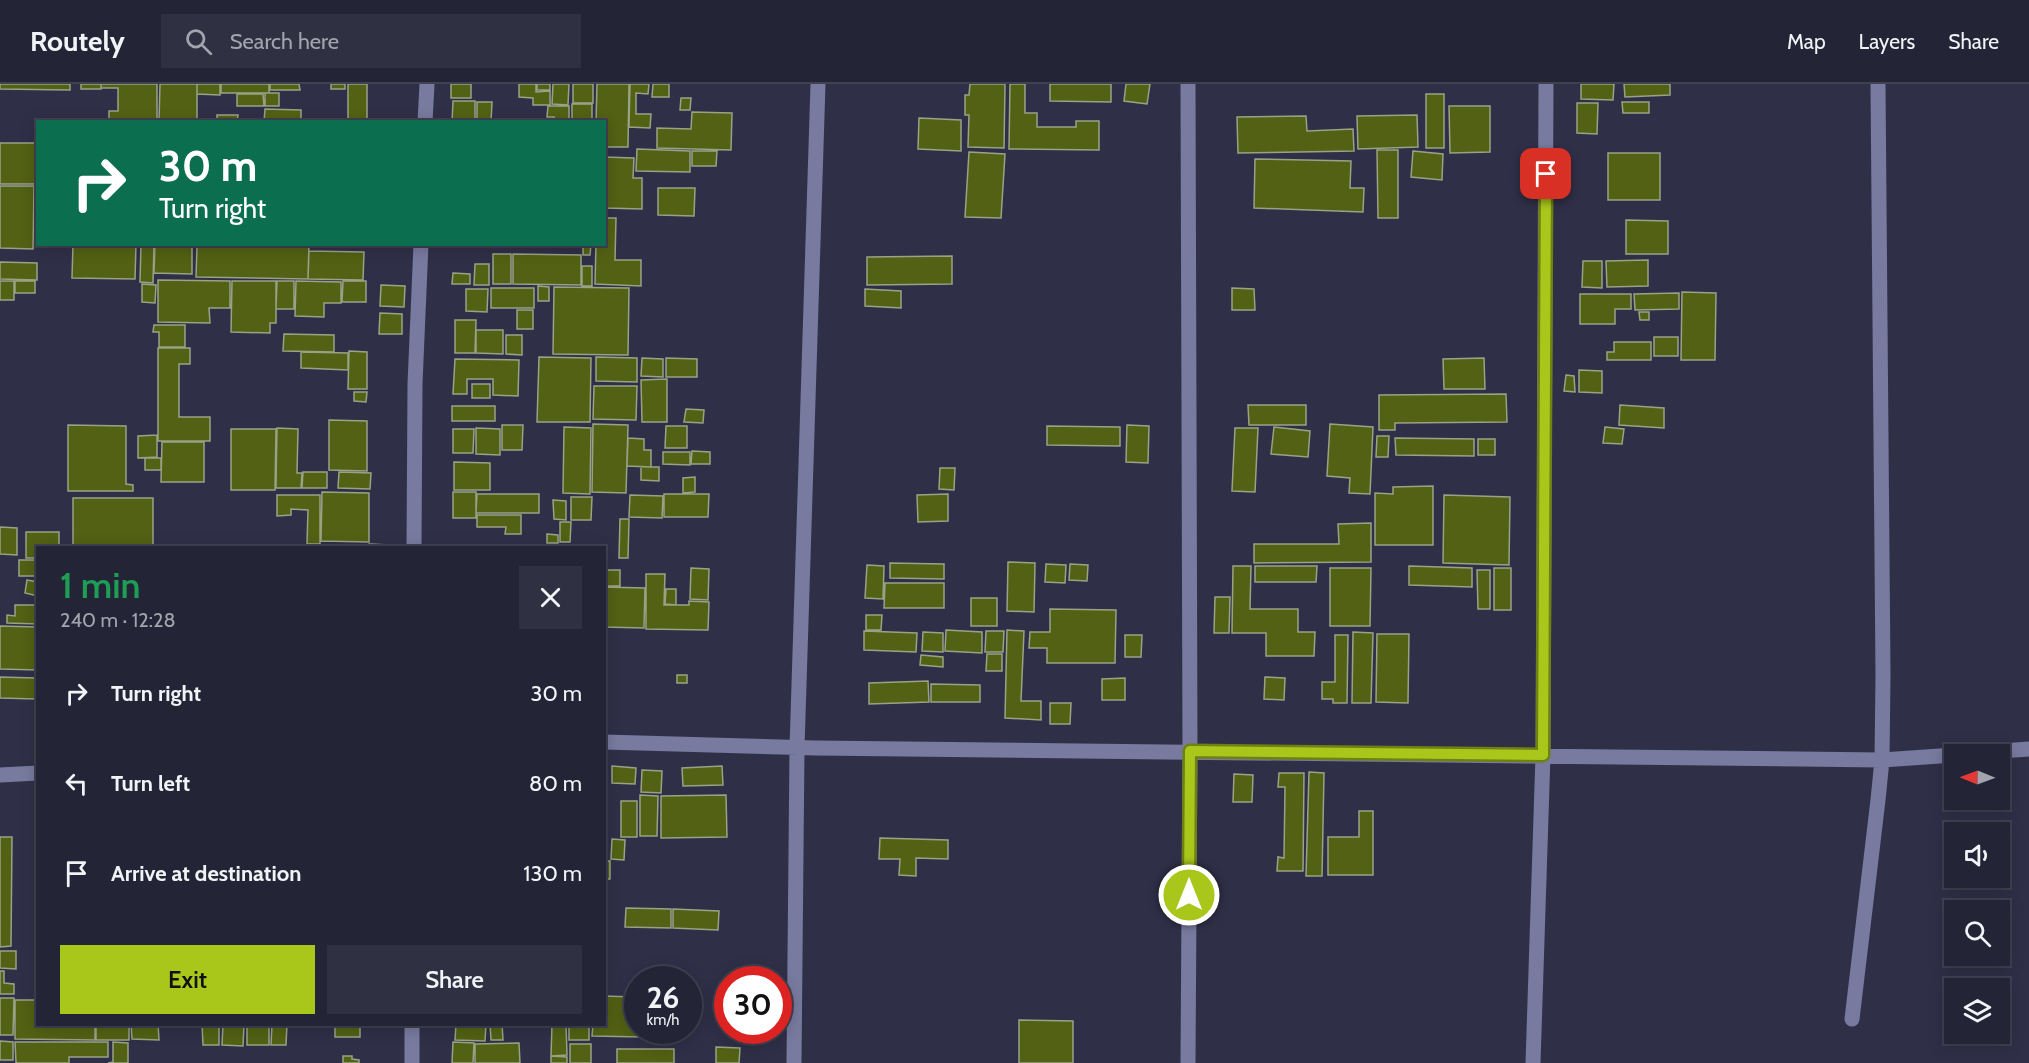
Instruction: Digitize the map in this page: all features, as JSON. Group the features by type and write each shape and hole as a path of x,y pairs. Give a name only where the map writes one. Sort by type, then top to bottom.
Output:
{"street":[{"path":"426,120 427,84"},
{"path":"794,1063 797,748 818,84"},
{"path":"1188,84 1190,751 1188,1063"},
{"path":"1533,1063 1543,755 1546,84"},
{"path":"1852,1019 1882,760 1878,84"},
{"path":"414,546 415,384 421,246"},
{"path":"606,742 797,748 1882,760 1944,756"},
{"path":"2010,751 2029,749"},
{"path":"0,775 36,772"},
{"path":"412,1026 412,1063"}],"building":[{"path":"0,84 70,84 70,90 0,89"},
{"path":"81,84 101,84 101,89 81,89"},
{"path":"101,84 157,84 157,120 109,120 109,111 118,111 118,88 101,88"},
{"path":"160,84 197,84 197,120 159,120"},
{"path":"197,84 220,84 220,95 197,94"},
{"path":"221,84 269,84 269,93 221,93"},
{"path":"270,84 299,84 300,90 270,90"},
{"path":"331,84 345,84 345,89 331,89"},
{"path":"348,84 367,84 367,120 348,120"},
{"path":"451,84 471,84 471,98 451,98"},
{"path":"519,84 536,84 536,92 550,91 550,105 533,105 533,98 519,97"},
{"path":"537,84 550,84 550,90 537,90"},
{"path":"553,84 569,84 568,105 552,104"},
{"path":"573,84 593,84 593,103 573,103"},
{"path":"597,84 629,84 628,147 606,147 606,120 596,120"},
{"path":"630,84 649,84 648,94 636,93 636,114 651,114 650,128 629,127"},
{"path":"653,84 669,84 669,97 652,97"},
{"path":"970,84 1005,84 1004,148 968,147 969,115 965,115 965,95 969,95"},
{"path":"1010,84 1025,84 1025,113 1037,113 1037,127 1076,127 1076,121 1099,121 1099,150 1009,149"},
{"path":"1050,84 1111,84 1111,102 1050,101"},
{"path":"1126,84 1150,84 1147,104 1124,101"},
{"path":"1581,84 1614,84 1613,100 1581,99"},
{"path":"1624,84 1670,84 1670,95 1625,97"},
{"path":"265,93 279,93 279,106 265,106"},
{"path":"237,94 263,94 264,106 237,106"},
{"path":"1426,94 1444,94 1444,148 1426,148"},
{"path":"681,98 691,98 690,110 680,110"},
{"path":"453,101 475,101 475,120 452,120"},
{"path":"477,102 492,102 491,120 477,120"},
{"path":"1622,102 1649,102 1649,113 1623,113"},
{"path":"1577,103 1598,103 1597,134 1577,133"},
{"path":"572,104 592,104 592,120 572,120"},
{"path":"548,106 569,106 569,120 554,120 554,117 547,117"},
{"path":"1449,106 1490,106 1490,152 1450,153"},
{"path":"265,109 301,110 301,120 264,120"},
{"path":"692,112 732,113 731,150 657,148 657,128 691,129"},
{"path":"217,115 238,115 237,120 217,120"},
{"path":"1417,115 1418,147 1358,149 1357,116"},
{"path":"1306,116 1307,131 1353,129 1354,151 1238,153 1237,117"},
{"path":"919,118 961,120 961,151 918,149"},
{"path":"0,143 36,143 35,184 0,184"},
{"path":"637,149 690,151 690,172 636,171"},
{"path":"1377,150 1398,150 1398,218 1378,218"},
{"path":"692,151 717,151 716,166 692,166"},
{"path":"1413,151 1443,154 1442,180 1411,177"},
{"path":"969,152 1005,154 1001,218 965,217"},
{"path":"1608,153 1660,153 1660,200 1608,200"},
{"path":"606,157 634,158 633,178 642,178 642,209 606,208"},
{"path":"1255,159 1351,161 1350,188 1364,188 1363,212 1254,208"},
{"path":"0,186 34,186 33,249 0,248"},
{"path":"658,188 695,188 694,216 658,215"},
{"path":"606,218 616,218 615,260 641,260 641,286 595,284 596,246 606,246"},
{"path":"1626,220 1668,221 1668,254 1626,254"},
{"path":"73,246 136,246 135,279 72,278"},
{"path":"141,246 154,246 153,283 140,282"},
{"path":"155,246 192,246 192,274 154,273"},
{"path":"197,246 309,246 308,279 196,277"},
{"path":"583,246 591,246 590,255 583,255"},
{"path":"309,251 364,252 363,280 308,279"},
{"path":"493,254 511,254 511,284 493,284"},
{"path":"513,254 581,255 581,285 513,284"},
{"path":"952,256 952,284 867,285 867,257"},
{"path":"1648,260 1648,286 1607,287 1606,261"},
{"path":"1583,261 1602,261 1602,288 1582,287"},
{"path":"0,262 37,263 37,280 0,279"},
{"path":"475,264 489,264 489,285 474,285"},
{"path":"582,266 592,266 592,286 582,286"},
{"path":"453,273 470,274 470,284 452,284"},
{"path":"158,280 230,281 230,308 209,308 210,323 158,322"},
{"path":"0,281 14,281 14,300 0,300"},
{"path":"15,281 35,281 35,293 15,293"},
{"path":"232,281 276,281 276,323 270,323 270,333 231,332"},
{"path":"277,281 294,281 294,309 276,309"},
{"path":"296,281 341,282 341,303 324,303 324,317 295,316"},
{"path":"343,281 366,281 366,302 342,302"},
{"path":"142,284 156,285 155,303 142,302"},
{"path":"381,285 405,286 404,307 380,306"},
{"path":"538,286 549,287 549,301 538,301"},
{"path":"554,287 629,288 628,355 553,354"},
{"path":"491,288 534,288 534,308 491,308"},
{"path":"1232,288 1254,289 1255,310 1232,310"},
{"path":"466,289 488,289 487,312 466,311"},
{"path":"865,289 901,291 901,308 865,306"},
{"path":"1682,292 1716,293 1715,360 1681,360"},
{"path":"1679,293 1679,309 1635,310 1634,294"},
{"path":"1580,294 1631,294 1631,309 1615,309 1615,324 1580,324"},
{"path":"517,310 533,310 533,329 517,329"},
{"path":"1639,312 1649,312 1649,320 1640,320"},
{"path":"380,313 402,314 402,334 379,334"},
{"path":"455,320 476,320 475,353 455,353"},
{"path":"154,325 185,325 185,347 159,347 159,332 153,332"},
{"path":"476,330 503,330 503,354 476,353"},
{"path":"284,334 334,335 334,352 283,351"},
{"path":"506,335 522,335 522,355 506,354"},
{"path":"1654,337 1678,337 1678,356 1654,356"},
{"path":"1614,342 1651,342 1651,360 1607,360 1607,352 1614,352"},
{"path":"158,348 190,348 190,364 179,364 179,417 210,417 210,441 158,441"},
{"path":"349,351 367,352 367,389 348,389"},
{"path":"301,352 348,353 348,370 301,368"},
{"path":"539,357 591,358 590,422 537,422"},
{"path":"596,357 637,358 637,382 596,381"},
{"path":"642,358 663,359 663,377 641,376"},
{"path":"666,358 697,359 697,377 666,377"},
{"path":"1484,358 1485,389 1444,389 1443,359"},
{"path":"455,359 519,360 518,396 493,395 493,379 467,379 467,394 453,394"},
{"path":"1579,370 1602,371 1602,393 1579,392"},
{"path":"1566,375 1574,376 1575,392 1564,391"},
{"path":"667,379 667,422 642,422 641,380"},
{"path":"472,384 490,384 490,398 472,398"},
{"path":"594,386 637,386 636,420 593,419"},
{"path":"354,392 367,392 366,402 354,401"},
{"path":"1506,394 1507,422 1395,423 1395,430 1379,430 1379,395"},
{"path":"1248,405 1306,405 1306,425 1249,425"},
{"path":"1620,405 1664,408 1664,428 1619,425"},
{"path":"452,406 495,406 495,421 452,421"},
{"path":"686,409 704,410 703,423 684,422"},
{"path":"329,420 367,421 367,471 329,470"},
{"path":"593,424 628,425 626,493 592,492"},
{"path":"1330,424 1373,427 1370,494 1349,493 1350,478 1327,476"},
{"path":"68,425 126,426 126,484 133,485 133,491 68,491"},
{"path":"502,425 523,425 522,450 502,450"},
{"path":"1127,425 1149,426 1148,463 1126,462"},
{"path":"666,426 687,426 687,448 665,448"},
{"path":"1047,426 1120,427 1120,446 1047,445"},
{"path":"564,427 591,428 590,494 563,493"},
{"path":"1274,427 1310,431 1308,457 1271,454"},
{"path":"1605,427 1624,429 1622,444 1603,443"},
{"path":"277,428 298,429 297,473 302,473 301,488 276,488"},
{"path":"476,428 500,429 500,455 476,454"},
{"path":"1235,428 1258,428 1255,492 1232,491"},
{"path":"231,429 276,429 275,490 231,490"},
{"path":"453,429 474,429 473,453 453,453"},
{"path":"157,435 157,457 138,458 138,436"},
{"path":"1377,436 1389,436 1388,457 1376,457"},
{"path":"628,438 644,439 644,450 651,450 651,467 627,466"},
{"path":"1395,438 1474,439 1474,456 1396,455"},
{"path":"1478,439 1495,439 1495,455 1478,455"},
{"path":"162,442 204,442 204,482 161,482"},
{"path":"692,451 710,452 710,464 691,464"},
{"path":"663,452 690,452 690,465 663,464"},
{"path":"145,458 161,458 161,470 145,470"},
{"path":"454,462 490,463 490,490 454,490"},
{"path":"641,467 659,467 659,481 641,480"},
{"path":"940,468 955,468 954,490 939,489"},
{"path":"303,472 327,472 327,488 302,488"},
{"path":"339,472 371,473 370,489 338,488"},
{"path":"695,477 695,492 683,493 683,478"},
{"path":"1433,486 1433,545 1375,545 1375,493 1393,494 1393,487"},
{"path":"322,492 369,493 369,542 321,541"},
{"path":"453,492 476,492 476,518 453,518"},
{"path":"477,494 539,494 539,513 476,513"},
{"path":"664,494 709,494 708,517 664,517"},
{"path":"948,494 948,521 918,522 917,495"},
{"path":"277,495 320,495 320,544 307,544 308,510 291,509 291,515 277,516"},
{"path":"630,495 663,496 662,518 629,517"},
{"path":"1444,495 1510,497 1509,565 1443,563"},
{"path":"571,497 592,497 591,520 571,520"},
{"path":"73,498 153,498 153,546 73,546"},
{"path":"553,500 566,501 566,520 554,519"},
{"path":"477,515 521,515 521,534 505,534 506,527 477,527"},
{"path":"620,519 629,519 628,558 619,558"},
{"path":"560,522 571,522 570,542 560,542"},
{"path":"1371,523 1371,562 1254,563 1254,544 1339,544 1338,524"},
{"path":"0,527 17,528 17,555 0,554"},
{"path":"26,532 59,532 59,546 36,546 36,558 26,558"},
{"path":"547,534 558,535 558,543 547,543"},
{"path":"369,544 389,545 389,546 369,546"},
{"path":"19,560 36,560 36,576 19,576"},
{"path":"1008,562 1035,563 1034,612 1007,611"},
{"path":"890,563 944,564 944,579 890,578"},
{"path":"1046,564 1066,565 1065,583 1045,582"},
{"path":"1070,564 1088,565 1087,581 1069,580"},
{"path":"867,565 884,566 883,599 865,598"},
{"path":"1233,566 1251,566 1250,609 1298,609 1298,632 1315,632 1314,656 1266,656 1266,633 1232,633"},
{"path":"1255,566 1317,566 1316,582 1255,582"},
{"path":"1409,566 1472,568 1472,587 1409,585"},
{"path":"691,568 709,569 708,600 690,599"},
{"path":"1330,568 1371,568 1370,626 1330,626"},
{"path":"1494,568 1511,568 1511,610 1494,610"},
{"path":"606,570 620,570 620,586 606,586"},
{"path":"1477,570 1490,570 1490,609 1478,609"},
{"path":"646,574 665,574 664,605 689,605 689,601 709,602 708,630 646,629"},
{"path":"27,580 36,582 36,596 25,593"},
{"path":"885,583 944,583 944,608 884,608"},
{"path":"606,587 645,588 644,628 606,627"},
{"path":"666,589 676,589 676,605 665,604"},
{"path":"1215,597 1230,597 1229,633 1214,633"},
{"path":"971,598 997,598 997,626 971,626"},
{"path":"15,605 36,605 36,624 7,623 7,615 15,616"},
{"path":"1050,609 1116,610 1115,663 1047,663 1047,648 1029,648 1030,632 1050,632"},
{"path":"866,615 882,615 881,630 866,630"},
{"path":"0,626 36,627 36,670 0,669"},
{"path":"946,630 982,632 982,653 945,651"},
{"path":"1007,630 1024,631 1021,701 1041,701 1041,720 1005,718"},
{"path":"864,631 917,633 916,652 864,650"},
{"path":"986,631 1004,631 1003,652 985,652"},
{"path":"923,632 943,633 943,652 922,651"},
{"path":"1353,632 1373,633 1371,703 1352,703"},
{"path":"1377,634 1409,634 1408,703 1376,702"},
{"path":"1125,635 1142,635 1141,657 1125,657"},
{"path":"1335,635 1348,635 1347,703 1333,703 1333,699 1322,699 1322,682 1335,682"},
{"path":"987,654 1002,654 1002,671 986,671"},
{"path":"921,655 943,657 943,667 920,665"},
{"path":"677,675 687,675 687,683 677,683"},
{"path":"0,677 35,678 35,699 0,698"},
{"path":"1265,677 1285,678 1284,700 1264,699"},
{"path":"1125,678 1125,700 1102,700 1102,679"},
{"path":"928,681 929,702 869,704 869,683"},
{"path":"931,684 980,685 980,702 931,702"},
{"path":"1050,703 1071,703 1070,724 1050,724"},
{"path":"612,766 636,768 635,784 612,783"},
{"path":"722,766 723,785 683,786 682,768"},
{"path":"642,770 662,771 661,793 641,792"},
{"path":"1309,772 1324,773 1322,876 1306,876"},
{"path":"1279,773 1304,773 1303,871 1277,871 1278,857 1284,858 1285,787 1278,787"},
{"path":"1234,774 1253,775 1252,802 1233,802"},
{"path":"640,795 658,796 657,836 640,836"},
{"path":"726,795 727,837 661,838 661,796"},
{"path":"621,801 637,801 637,837 621,837"},
{"path":"1359,811 1373,811 1373,875 1328,875 1328,837 1359,837"},
{"path":"0,837 12,837 11,946 0,947"},
{"path":"880,838 948,840 948,859 916,858 916,876 899,875 900,859 879,859"},
{"path":"612,839 625,840 624,860 611,859"},
{"path":"606,861 610,861 610,879 606,879"},
{"path":"626,908 671,909 671,928 625,927"},
{"path":"673,909 719,911 718,930 673,928"},
{"path":"0,951 16,951 16,969 0,968"},
{"path":"0,971 4,971 4,983 14,984 14,994 0,994"},
{"path":"606,996 624,997 624,1037 592,1036 593,1026 606,1026"},
{"path":"0,998 14,998 13,1035 0,1035"},
{"path":"15,1000 36,1000 36,1026 95,1026 95,1040 15,1039"},
{"path":"1019,1020 1073,1021 1073,1063 1019,1063"},
{"path":"96,1026 129,1026 129,1040 96,1040"},
{"path":"131,1026 158,1026 159,1040 132,1039"},
{"path":"202,1026 219,1026 219,1045 203,1045"},
{"path":"223,1026 244,1026 243,1046 222,1045"},
{"path":"247,1026 269,1026 269,1045 247,1045"},
{"path":"272,1026 287,1026 286,1045 271,1045"},
{"path":"335,1026 360,1026 360,1037 335,1037"},
{"path":"456,1026 486,1026 485,1041 455,1040"},
{"path":"490,1026 502,1026 503,1040 491,1040"},
{"path":"552,1026 566,1026 567,1055 551,1056"},
{"path":"569,1026 589,1026 589,1040 569,1040"},
{"path":"0,1041 13,1042 13,1060 0,1060"},
{"path":"15,1042 108,1042 108,1057 69,1057 69,1063 16,1063"},
{"path":"113,1042 128,1043 128,1063 108,1063 113,1062"},
{"path":"453,1042 474,1043 473,1063 452,1063"},
{"path":"519,1043 520,1063 475,1063 475,1044"},
{"path":"570,1044 591,1044 591,1063 570,1063"},
{"path":"716,1047 740,1048 739,1063 716,1063"},
{"path":"617,1049 674,1049 674,1063 617,1063"},
{"path":"343,1056 352,1056 352,1059 359,1060 359,1063 343,1063"},
{"path":"551,1056 567,1057 567,1063 551,1063"}],"route":[{"path":"1189,895 1190,751 1543,755 1546,174"}]}
